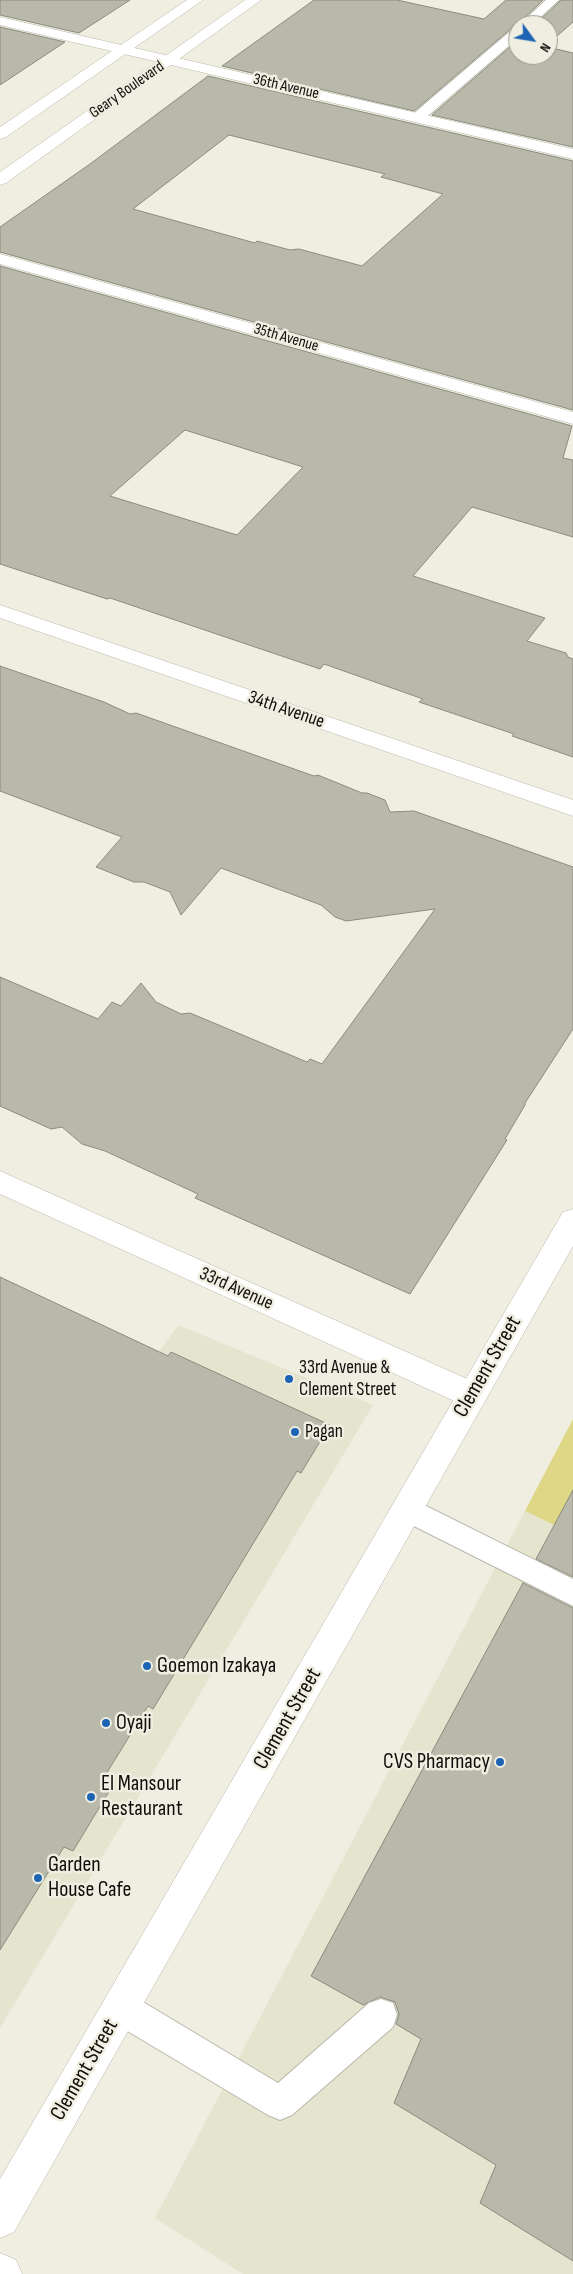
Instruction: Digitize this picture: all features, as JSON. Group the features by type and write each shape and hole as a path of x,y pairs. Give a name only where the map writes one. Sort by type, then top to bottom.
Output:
{"street":[{"name":"Geary Boulevard","path":"0,134 196,0"},
{"name":"Geary Boulevard","path":"0,180 254,0"},
{"name":"36th Avenue","path":"0,21 573,154"},
{"name":"35th Avenue","path":"0,259 573,418"},
{"name":"34th Avenue","path":"0,611 573,808"},
{"name":"33rd Avenue","path":"0,1182 472,1395"},
{"name":"Clement Street","path":"0,2218 573,1220"}],"lane":[{"path":"536,15 553,0"},
{"path":"417,118 508,40"},
{"path":"408,1510 573,1593"},
{"path":"121,2008 280,2103 381,2015"}],"shaded area":[{"path":"178,1325 373,1405 0,2028 0,1574"},
{"path":"573,1419 573,1534 525,1511"},
{"path":"525,1511 573,1534 573,2274 243,2274 155,2218"}],"building":[{"path":"0,0 130,0 79,33 0,15"},
{"path":"314,0 397,0 484,19 506,0 543,0 527,15 508,15 508,31 414,111 222,66"},
{"path":"561,0 573,0 573,22 558,35 558,15 545,15"},
{"path":"0,27 65,42 0,85"},
{"path":"508,49 508,65 558,65 558,49 573,53 573,147 432,115"},
{"path":"208,76 573,161 573,410 0,252 0,227 90,164","holes":["229,135 385,174 381,177 443,194 362,266 299,249 290,250 257,241 255,243 133,209"]},
{"path":"0,266 572,426 563,458 573,460 573,537 472,507 413,576 545,618 527,641 566,653 568,657 573,659 573,757 512,736 514,734 419,702 423,699 324,664 320,669 110,598 107,599 0,564","holes":["185,430 303,467 237,535 110,496"]},
{"path":"0,666 104,702 130,714 136,713 314,776 318,775 362,793 367,793 385,800 390,812 414,811 573,867 573,1029 525,1103 505,1139 507,1140 410,1294 195,1198 198,1194 105,1151 82,1144 62,1127 51,1129 0,1106 0,977 98,1019 112,1002 121,1006 141,983 156,1002 181,1014 190,1013 307,1062 310,1059 322,1064 435,909 346,921 335,917 321,905 221,868 181,915 170,892 144,882 134,882 96,867 122,837 0,791"},
{"path":"0,1277 168,1356 171,1352 330,1425 301,1473 297,1471 153,1709 148,1706 103,1779 113,1785 73,1851 64,1847 0,1950"},
{"path":"573,1490 573,1577 536,1559"},
{"name":"CVS Pharmacy","path":"523,1583 573,1608 573,2261 480,2203 496,2165 394,2103 421,2039 396,2024 399,2014 395,2002 380,1997 363,2005 311,1976"}],"place":[{"name":"33rd Avenue & Clement Street","path":"289,1379"},
{"name":"Pagan","path":"295,1432"},
{"name":"Goemon Izakaya","path":"147,1666"},
{"name":"Oyaji","path":"106,1723"},
{"name":"CVS Pharmacy","path":"500,1762"},
{"name":"El Mansour Restaurant","path":"91,1797"},
{"name":"Garden House Cafe","path":"38,1878"}]}
